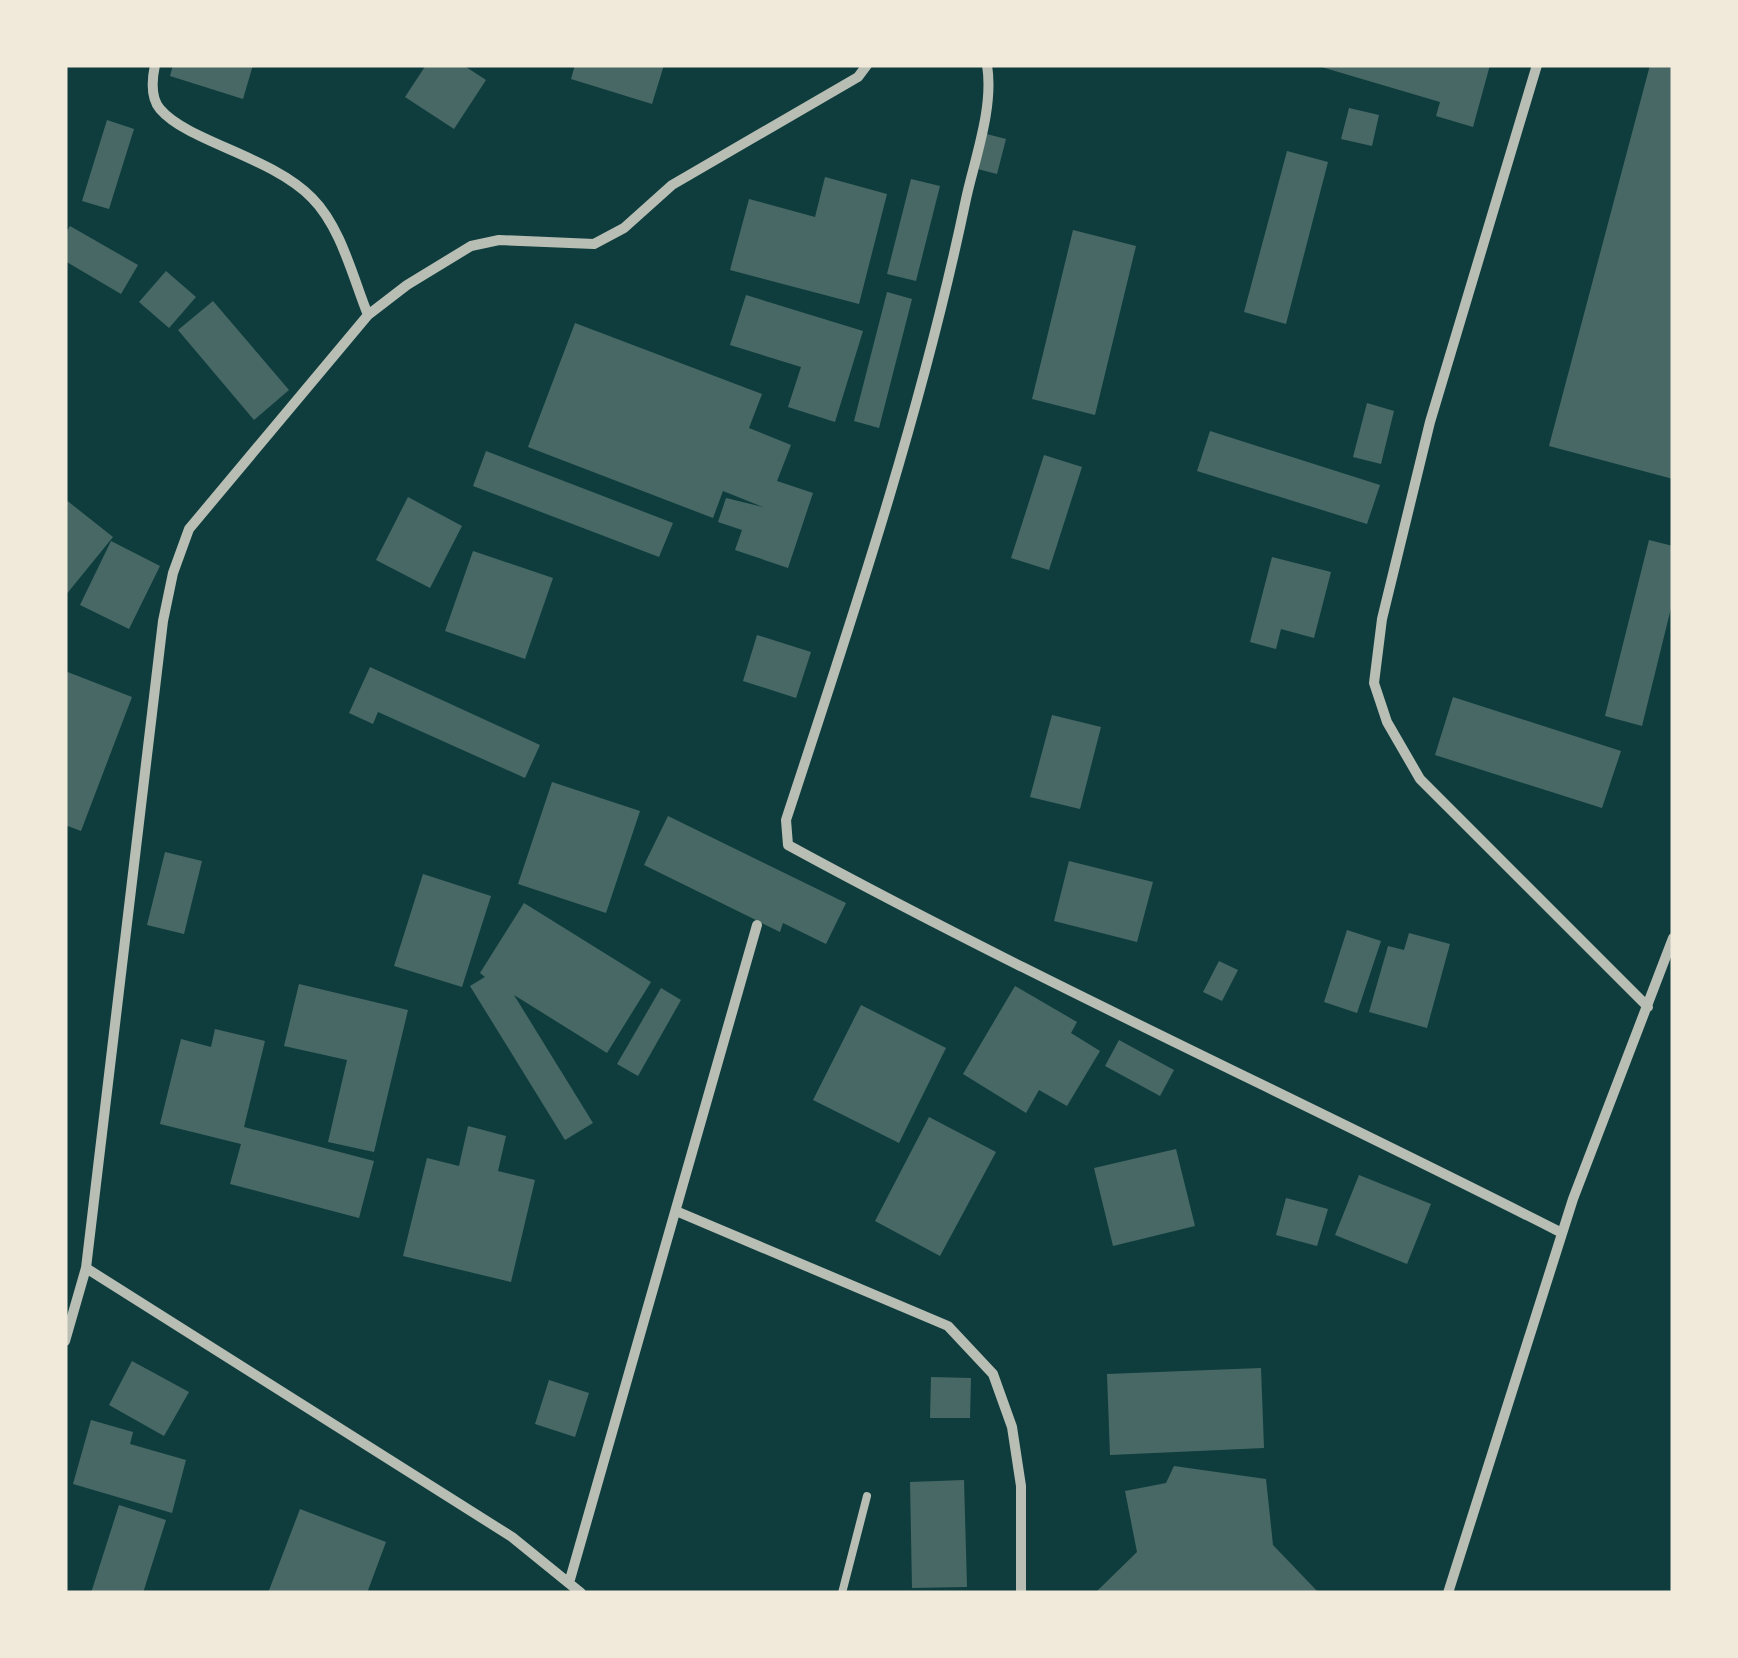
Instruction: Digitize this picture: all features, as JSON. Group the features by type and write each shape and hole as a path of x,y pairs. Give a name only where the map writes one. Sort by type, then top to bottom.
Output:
{"street":[{"path":"155,65 151,82 158,107 176,121 270,164 313,198 333,227 368,315"},
{"path":"65,1342 86,1268 157,665 173,573 189,529 368,315 407,285 471,246 499,240 594,244 624,228 672,185 858,77 867,65"},
{"path":"988,65 987,98 956,247 856,605 786,820 788,845 1020,966 1328,1114 1562,1233"},
{"path":"1537,65 1430,422 1382,619 1374,683 1387,722 1420,779 1648,1008"},
{"path":"569,1582 758,926"},
{"path":"1448,1593 1562,1233 1673,938"},
{"path":"676,1211 948,1326 994,1374 1012,1426 1021,1486 1021,1593"},
{"path":"86,1268 512,1536 581,1593"}],"lane":[{"path":"842,1593 867,1496"}],"building":[{"path":"173,65 253,65 243,99 170,76"},
{"path":"426,65 463,65 486,80 454,129 405,97"},
{"path":"575,65 664,65 652,104 571,79"},
{"path":"1490,65 1473,127 1436,116 1440,102 1318,66"},
{"path":"1650,65 1673,65 1673,479 1549,446"},
{"path":"1349,108 1379,115 1372,146 1341,139"},
{"path":"107,120 134,129 109,209 82,201"},
{"path":"979,132 1006,139 997,174 970,167"},
{"path":"1287,151 1328,162 1286,324 1244,312"},
{"path":"825,177 887,194 859,304 730,270 749,199 815,217"},
{"path":"911,179 940,186 916,281 887,274"},
{"path":"70,226 138,265 121,294 65,261 65,234"},
{"path":"1073,230 1136,246 1095,415 1032,399"},
{"path":"166,271 196,297 169,328 139,302"},
{"path":"887,292 912,299 879,428 854,421"},
{"path":"746,295 863,331 835,422 788,407 801,367 730,345"},
{"path":"213,301 289,390 254,420 178,330"},
{"path":"575,323 762,394 749,428 791,445 777,481 813,493 788,568 735,550 742,530 718,522 726,498 763,507 723,491 713,518 528,447"},
{"path":"1367,403 1394,411 1381,464 1353,457"},
{"path":"1210,431 1380,485 1367,524 1197,471"},
{"path":"486,451 673,523 659,557 473,486"},
{"path":"1044,455 1082,467 1049,570 1011,558"},
{"path":"408,497 462,526 430,588 376,560"},
{"path":"65,499 113,537 65,596"},
{"path":"1649,540 1673,546 1673,600 1642,726 1605,716"},
{"path":"111,541 160,566 129,629 80,605"},
{"path":"473,551 553,578 525,659 445,631"},
{"path":"1272,557 1331,572 1314,638 1281,629 1276,649 1250,642"},
{"path":"757,635 811,652 796,698 743,681"},
{"path":"370,667 540,745 525,778 378,712 373,724 349,713"},
{"path":"65,671 132,697 81,831 65,825"},
{"path":"1453,697 1621,751 1602,808 1435,755"},
{"path":"1052,715 1101,727 1080,809 1030,797"},
{"path":"552,782 640,811 606,913 518,884"},
{"path":"668,816 846,903 826,944 783,923 780,932 644,865"},
{"path":"165,852 202,861 184,934 147,925"},
{"path":"1069,861 1153,882 1137,942 1054,921"},
{"path":"423,874 491,896 462,987 394,966"},
{"path":"524,903 651,982 607,1053 514,995 593,1123 565,1140 470,986 485,977 480,973"},
{"path":"1347,930 1381,941 1357,1013 1324,1002"},
{"path":"1409,933 1450,944 1427,1028 1369,1012 1388,946 1404,950"},
{"path":"1219,961 1238,970 1222,1001 1203,992"},
{"path":"299,984 408,1010 374,1152 328,1142 347,1060 284,1046"},
{"path":"1015,986 1077,1022 1071,1033 1100,1051 1067,1106 1039,1090 1026,1113 963,1074"},
{"path":"661,988 681,1000 638,1076 617,1064"},
{"path":"861,1005 946,1048 899,1143 813,1100"},
{"path":"215,1029 265,1041 244,1127 374,1161 359,1218 230,1184 241,1144 160,1124 181,1039 211,1047"},
{"path":"1119,1040 1174,1070 1160,1096 1105,1066"},
{"path":"929,1117 996,1152 940,1256 875,1221"},
{"path":"468,1126 506,1136 498,1171 535,1180 511,1282 403,1256 427,1158 459,1166"},
{"path":"1176,1149 1195,1226 1113,1246 1094,1168"},
{"path":"1359,1175 1431,1204 1407,1264 1335,1235"},
{"path":"1286,1198 1328,1209 1317,1246 1276,1235"},
{"path":"132,1361 189,1392 164,1436 109,1405"},
{"path":"1261,1368 1264,1448 1110,1455 1107,1374"},
{"path":"931,1377 971,1378 970,1418 930,1418"},
{"path":"549,1380 589,1393 575,1437 535,1424"},
{"path":"91,1420 133,1432 130,1444 186,1460 172,1513 73,1484"},
{"path":"1174,1466 1266,1479 1273,1545 1319,1593 1095,1593 1137,1552 1125,1491 1166,1483"},
{"path":"964,1480 967,1587 912,1588 910,1482"},
{"path":"119,1505 166,1520 143,1593 91,1593"},
{"path":"300,1509 386,1542 367,1593 268,1593"}]}
